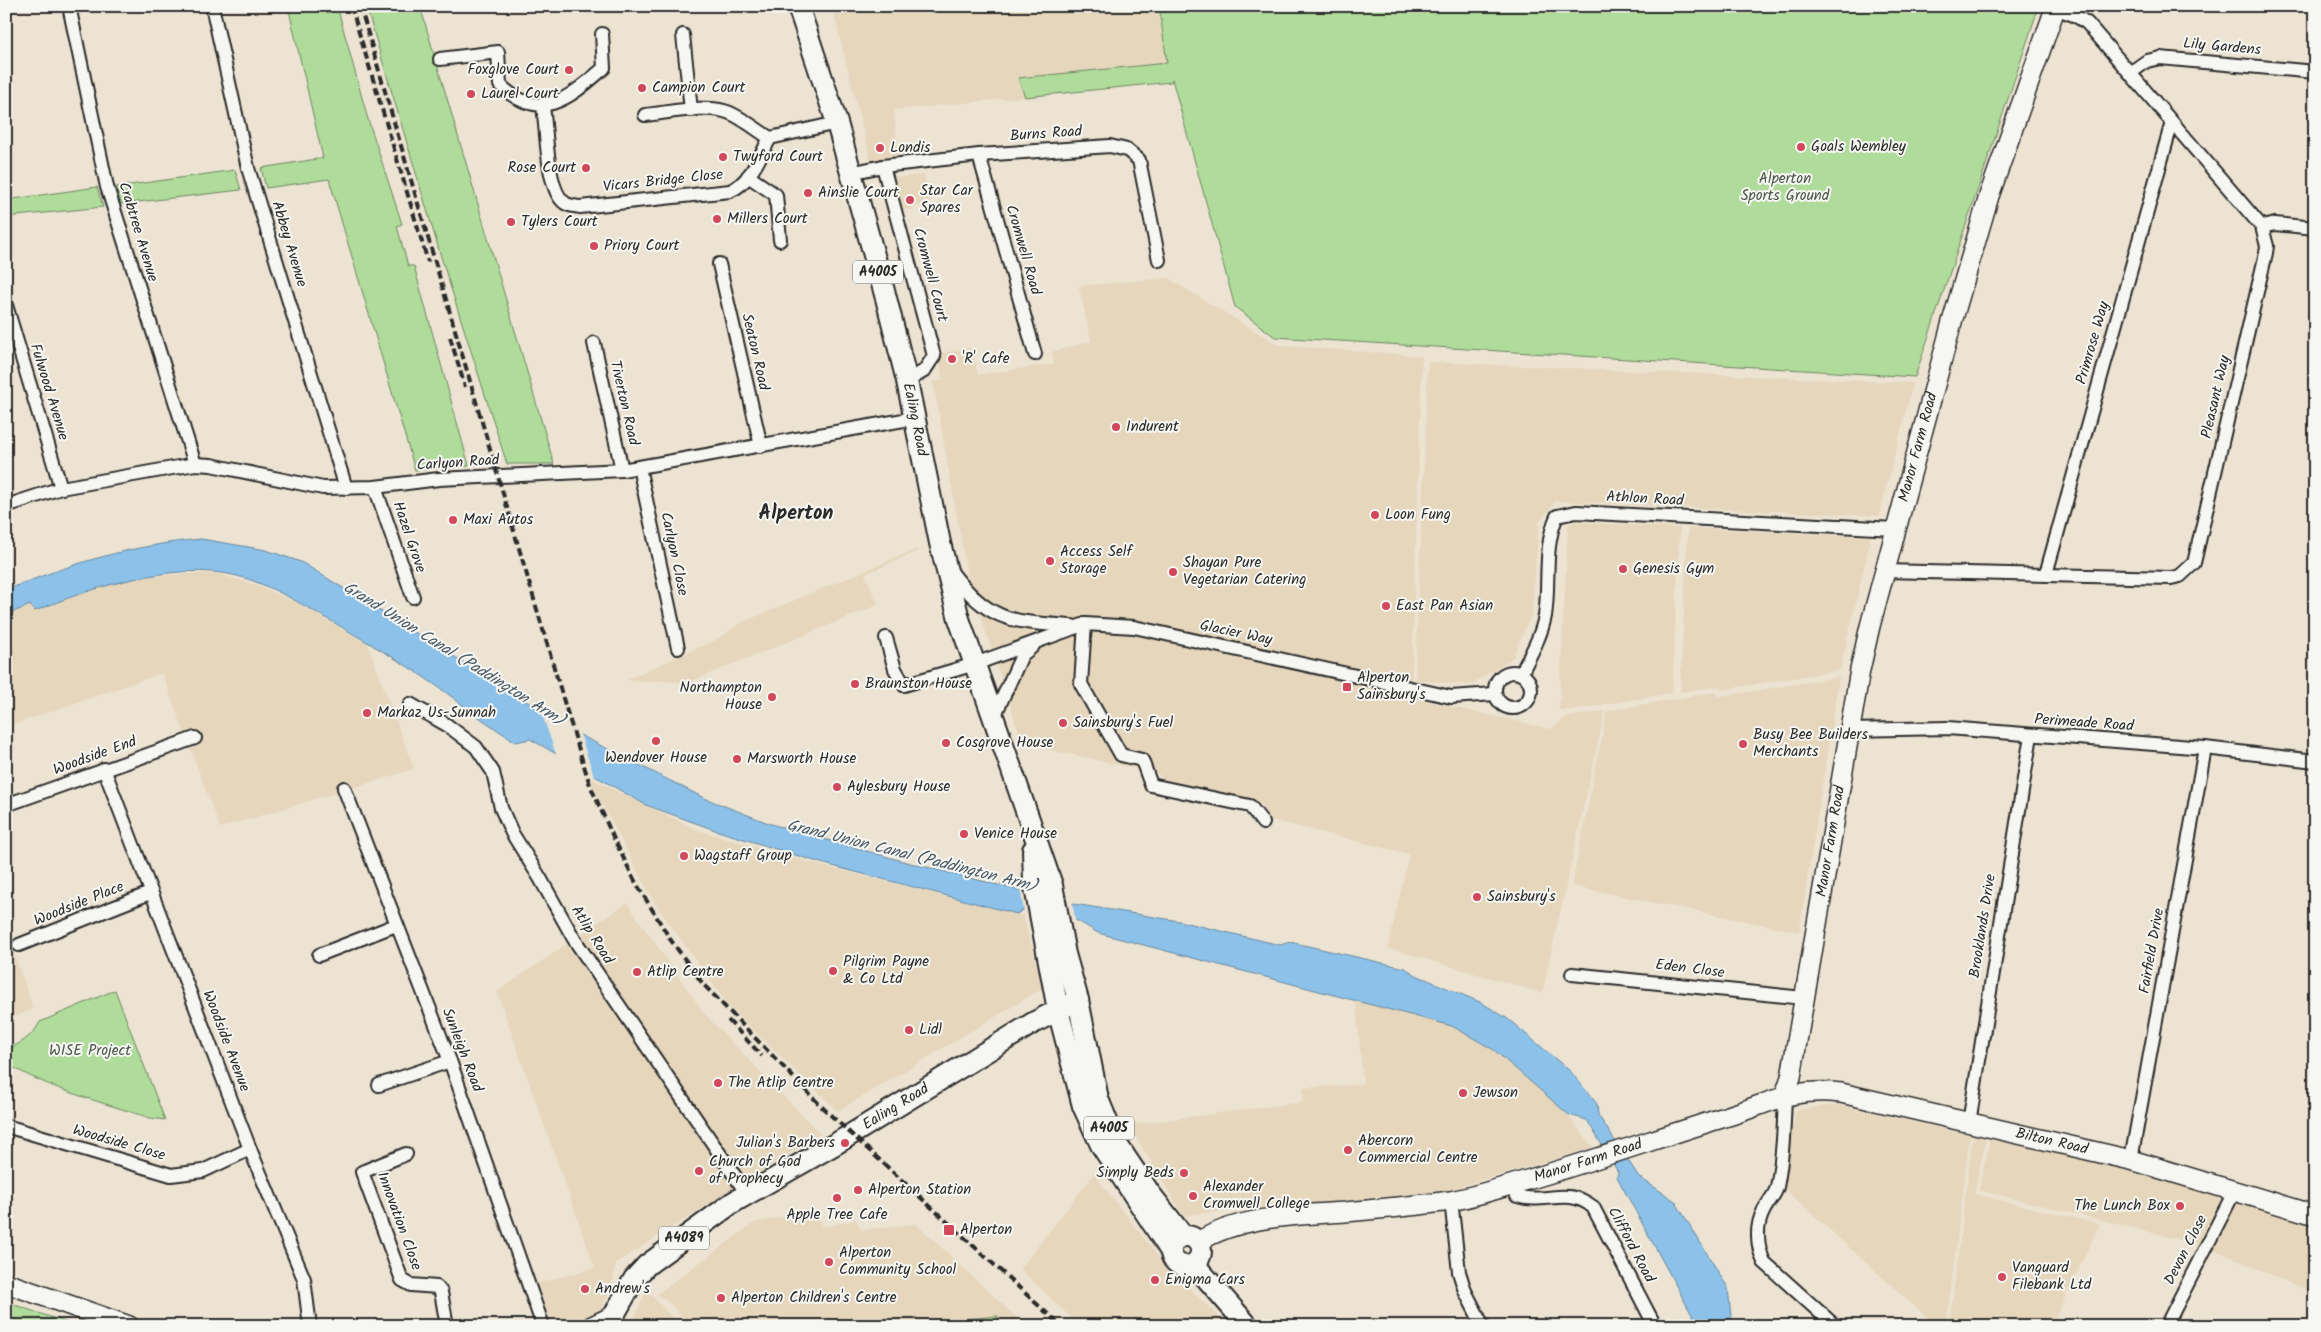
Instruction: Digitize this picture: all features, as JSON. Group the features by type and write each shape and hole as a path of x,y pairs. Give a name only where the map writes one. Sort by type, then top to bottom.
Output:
{"main road":[{"name":"Ealing Road","path":"610,1321 634,1279 647,1266 747,1194 837,1143 1058,1010 1052,923 1032,833 994,717 958,619 944,562 907,381 837,123 798,6"},
{"name":"Ealing Road","path":"1052,923 1065,954 1078,1000"},
{"path":"1058,1010 1066,992 1065,954"},
{"name":"A4089","path":"1058,1010 1078,1000"},
{"name":"A4005","path":"1078,1000 1098,1099 1113,1137 1184,1242"},
{"name":"A4005","path":"1058,1010 1083,1106 1107,1154 1184,1242"},
{"path":"1184,1242 1201,1252 1194,1264 1187,1266 1177,1264 1173,1260 1184,1242"},
{"path":"1194,1264 1248,1326"}],"street":[{"name":"Crabtree Avenue","path":"69,6 107,187 195,464"},
{"name":"Abbey Avenue","path":"212,6 248,168 346,488"},
{"path":"2056,7 2086,23 2262,227 2275,224 2315,228"},
{"name":"Manor Farm Road","path":"1184,1242 1248,1223 1293,1216 1451,1200 1580,1165 1638,1144 1752,1109 1785,1095 1791,1078 1850,730 1870,626 1895,530 1989,196 2056,7"},
{"path":"440,59 498,52 500,85 511,96 528,104 543,107 579,90 604,68 602,34"},
{"path":"683,35 691,110"},
{"name":"Lily Gardens","path":"2130,73 2147,61 2160,58 2315,72"},
{"name":"Vicars Bridge Close","path":"543,107 550,170 560,200 567,205 580,206 737,189 748,176 770,138"},
{"path":"645,115 691,110 715,110 730,113 770,138 837,123"},
{"name":"Primrose Way","path":"2046,574 2172,122"},
{"name":"Burns Road","path":"850,173 883,166 979,155 1110,146 1127,150 1139,160 1159,260"},
{"name":"Cromwell Road","path":"979,155 1035,354"},
{"name":"Cromwell Court","path":"883,166 934,356 924,371 907,381"},
{"path":"748,176 776,195 780,240"},
{"name":"Pleasant Way","path":"1884,572 2171,578 2180,576 2194,563 2266,253 2267,246 2262,227"},
{"name":"Seaton Road","path":"719,264 760,446"},
{"name":"Fulwood Avenue","path":"6,305 61,488"},
{"name":"Tiverton Road","path":"594,343 622,470"},
{"name":"Carlyon Road","path":"6,506 61,488 195,464 210,464 301,485 323,488 375,487 439,479 622,470 915,418"},
{"name":"Carlyon Close","path":"639,467 678,648"},
{"name":"Hazel Grove","path":"375,487 413,597"},
{"name":"Athlon Road","path":"1521,674 1538,637 1545,615 1551,530 1557,516 1576,512 1895,530"},
{"path":"944,562 975,600 996,614 1026,622 1082,626 1081,684 1121,755 1142,760 1151,785 1250,806 1263,823"},
{"name":"Glacier Way","path":"886,638 894,669 904,685 975,664 1040,639 1082,626 1134,627 1451,697 1495,694"},
{"path":"994,717 1022,655 1040,639"},
{"path":"1511,672 1521,674 1531,686 1532,694 1525,705 1512,709 1500,704 1495,694 1496,684 1503,675 1511,672"},
{"name":"Atlip Road","path":"410,704 447,726 476,748 493,772 501,808 512,832 574,939 747,1194"},
{"name":"Perimeade Road","path":"1850,730 1948,728 2205,748 2315,760"},
{"name":"Brooklands Drive","path":"1969,1123 2031,735"},
{"name":"Woodside End","path":"6,805 195,738"},
{"name":"Fairfield Drive","path":"2131,1160 2205,748"},
{"name":"Woodside Avenue","path":"104,769 150,893 250,1148 304,1279 310,1326"},
{"name":"Sunleigh Road","path":"344,788 450,1061 543,1326"},
{"name":"Woodside Place","path":"19,946 150,893"},
{"path":"319,956 396,925"},
{"name":"Eden Close","path":"1572,974 1804,998"},
{"path":"378,1085 450,1061"},
{"name":"Bilton Road","path":"1785,1095 1805,1091 1842,1093 2131,1160 2315,1215"},
{"path":"1785,1095 1782,1159 1776,1190 1763,1212 1758,1232 1758,1248 1764,1262 1835,1326"},
{"name":"Woodside Close","path":"6,1126 171,1175 203,1171 250,1148"},
{"name":"Innovation Close","path":"406,1154 362,1172 402,1280 411,1285 437,1287 441,1292 447,1326"},
{"name":"Clifford Road","path":"1512,1184 1517,1196 1525,1198 1569,1196 1582,1198 1593,1207 1655,1326"},
{"name":"Devon Close","path":"2166,1326 2235,1190"},
{"path":"1451,1200 1459,1272 1464,1291 1483,1326"},
{"path":"6,1283 129,1326"},
{"path":"592,1326 610,1321"}],"shaded area":[{"path":"832,6 1157,6 1168,63 1019,78 1025,97 894,110 898,157 871,161"},
{"path":"924,175 931,202 902,211 891,178"},
{"path":"1168,278 1276,344 1422,356 1411,698 1551,729 1567,717 1605,711 1542,993 1388,948 1409,854 1268,819 1260,802 1165,781 1157,773 1023,744 968,578 933,382 943,380 938,354 971,348 978,375 1054,364 1052,352 1091,341 1079,286"},
{"path":"1428,362 1913,383 1879,516 1556,501 1539,522 1532,612 1513,657 1471,685 1415,680"},
{"path":"1574,522 1680,528 1672,693 1573,710 1559,710 1568,525"},
{"path":"1688,528 1871,537 1840,670 1721,690 1720,686 1680,692"},
{"path":"917,549 918,551 865,574 878,605 689,682 625,680 714,641 743,622"},
{"path":"214,573 256,585 295,602 367,643 414,769 220,828 162,673 6,727 6,612 130,577"},
{"path":"1839,677 1799,932 1572,886 1607,711 1716,692 1717,697"},
{"path":"588,777 697,830 815,864 1023,916 1043,988 838,1111 730,1008 654,902"},
{"path":"627,903 703,1012 820,1134 616,1263 611,1289 600,1311 558,1326 551,1326 538,1283 595,1268 497,992"},
{"path":"6,931 33,1009 6,1020"},
{"path":"1356,999 1447,1021 1539,1077 1593,1148 1444,1191 1183,1215 1129,1125 1303,1102 1303,1088 1363,1084"},
{"path":"1837,1105 1970,1135 1946,1326 1937,1326 1782,1187 1796,1110"},
{"path":"1973,1135 1986,1139 1974,1194 2100,1224 2051,1326 1949,1326"},
{"path":"1990,1139 2131,1170 2315,1224 2315,1294 2206,1246 1979,1190"},
{"path":"1094,1174 1162,1262 1228,1326 1080,1326 1020,1269"},
{"name":"Alperton Community School","path":"816,1210 823,1227 856,1220 861,1230 916,1224 1026,1326 689,1326 672,1305 657,1294 754,1223"},
{"path":"646,1290 680,1326 632,1326"}],"green space":[{"path":"288,6 337,6 367,116 402,224 397,226 408,266 414,266 469,466 415,470 329,179 266,188 261,168 323,158"},
{"path":"366,6 420,6 554,464 507,464 442,260"},
{"name":"Alperton Sports Ground","path":"1159,6 2039,6 1915,377 1275,337 1235,307 1172,79 1171,82 1025,97 1018,78 1167,63"},
{"path":"235,170 241,190 121,204 116,187"},
{"path":"97,187 103,207 6,217 6,200"},
{"name":"WISE Project","path":"115,990 165,1120 150,1118 76,1095 40,1081 6,1063 6,1050 26,1039 40,1022"},
{"path":"6,1302 68,1323 67,1326 6,1326"},
{"path":"998,1316 999,1326 924,1326 924,1323"}],"water":[{"path":"201,539 266,550 301,562 584,737 704,798 771,824 902,861 1074,904 1179,921 1280,945 1290,942 1405,968 1416,975 1482,1003 1508,1019 1571,1072 1597,1104 1598,1115 1639,1177 1675,1201 1728,1288 1732,1326 1698,1326 1617,1177 1618,1172 1587,1120 1569,1115 1494,1050 1452,1026 1098,933 1078,921 1023,910 1017,914 821,863 715,830 646,805 530,739 516,742 434,684 373,645 289,597 263,585 236,576 199,571 151,575 79,594 35,611 30,605 6,615 6,590 31,580 125,551"}],"pier":[{"path":"539,706 579,731 595,779 557,757"},
{"path":"1020,887 1072,901 1076,924 1024,913"}],"railway":[{"path":"351,6 428,262"},
{"path":"360,6 590,785 636,883 670,939 703,984 824,1109 1061,1326"},
{"path":"450,337 465,387"},
{"path":"728,1020 762,1056"}],"place":[{"name":"Foxglove Court","path":"569,70"},
{"name":"Campion Court","path":"642,88"},
{"name":"Laurel Court","path":"471,94"},
{"name":"Goals Wembley","path":"1801,147"},
{"name":"Londis","path":"880,148"},
{"name":"Twyford Court","path":"723,157"},
{"name":"Rose Court","path":"586,168"},
{"name":"Ainslie Court","path":"808,193"},
{"name":"Star Car Spares","path":"910,200"},
{"name":"Millers Court","path":"717,219"},
{"name":"Tylers Court","path":"511,222"},
{"name":"Priory Court","path":"594,246"},
{"name":"'R' Cafe","path":"952,359"},
{"name":"Indurent","path":"1116,427"},
{"name":"Loon Fung","path":"1375,515"},
{"name":"Maxi Autos","path":"453,520"},
{"name":"Access Self Storage","path":"1050,561"},
{"name":"Genesis Gym","path":"1623,569"},
{"name":"Shayan Pure Vegetarian Catering","path":"1173,572"},
{"name":"East Pan Asian","path":"1386,606"},
{"name":"Braunston House","path":"855,684"},
{"name":"Alperton Sainsbury's","path":"1347,687"},
{"name":"Northampton House","path":"772,697"},
{"name":"Markaz Us-Sunnah","path":"367,713"},
{"name":"Sainsbury's Fuel","path":"1063,723"},
{"name":"Wendover House","path":"656,741"},
{"name":"Cosgrove House","path":"946,743"},
{"name":"Busy Bee Builders Merchants","path":"1743,744"},
{"name":"Marsworth House","path":"737,759"},
{"name":"Aylesbury House","path":"837,787"},
{"name":"Venice House","path":"964,834"},
{"name":"Wagstaff Group","path":"684,856"},
{"name":"Sainsbury's","path":"1477,897"},
{"name":"Pilgrim Payne & Co Ltd","path":"833,971"},
{"name":"Atlip Centre","path":"637,972"},
{"name":"Lidl","path":"909,1030"},
{"name":"The Atlip Centre","path":"718,1083"},
{"name":"Jewson","path":"1463,1093"},
{"name":"Julian's Barbers","path":"845,1143"},
{"name":"Abercorn Commercial Centre","path":"1348,1150"},
{"name":"Church of God of Prophecy","path":"699,1171"},
{"name":"Simply Beds","path":"1184,1173"},
{"name":"Alperton Station","path":"858,1190"},
{"name":"Alexander Cromwell College","path":"1193,1196"},
{"name":"Apple Tree Cafe","path":"837,1198"},
{"name":"The Lunch Box","path":"2180,1206"},
{"name":"Alperton","path":"949,1230"},
{"name":"Alperton Community School","path":"829,1262"},
{"name":"Vanguard Filebank Ltd","path":"2002,1277"},
{"name":"Enigma Cars","path":"1155,1280"},
{"name":"Andrew's","path":"585,1289"},
{"name":"Alperton Children's Centre","path":"721,1298"}],"district":[{"name":"Alperton","path":"796,514"}],"water label":[{"name":"Grand Union Canal (Paddington Arm)","path":"454,654"},
{"name":"Grand Union Canal (Paddington Arm)","path":"912,856"}]}
